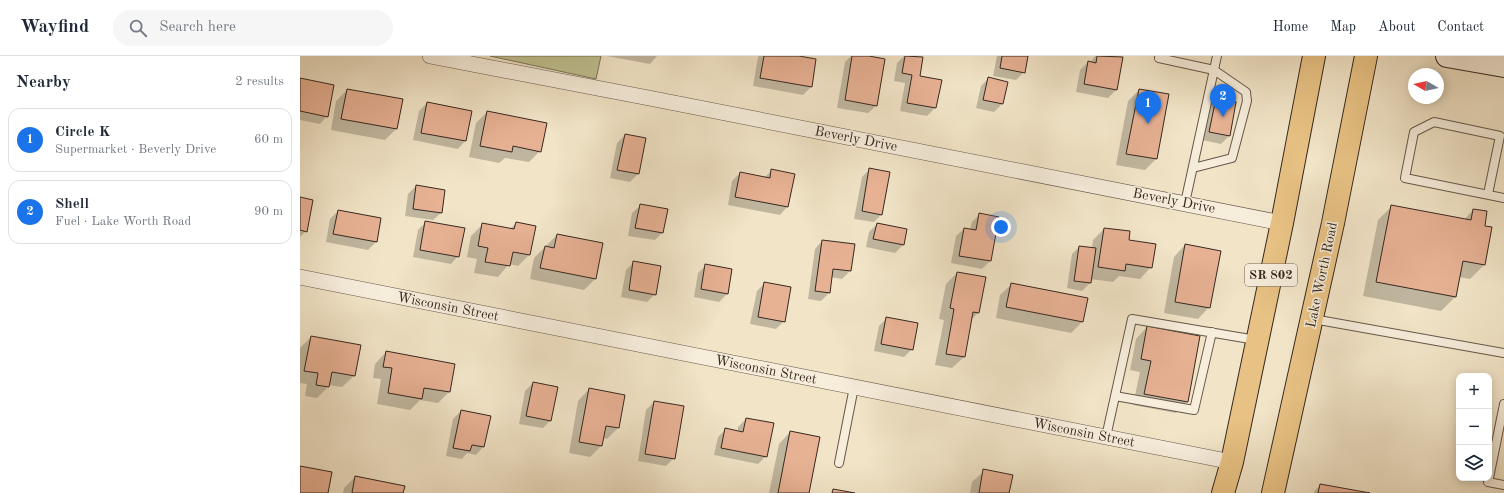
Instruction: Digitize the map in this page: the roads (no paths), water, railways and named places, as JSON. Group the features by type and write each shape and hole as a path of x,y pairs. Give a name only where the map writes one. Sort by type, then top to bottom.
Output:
{"main road":[{"name":"SR 802","path":"1223,493 1232,462 1282,223 1314,56"},
{"name":"Lake Worth Road","path":"1273,493 1334,223 1366,56"}],"street":[{"name":"Beverly Drive","path":"430,56 1282,223"},
{"path":"1455,57 1504,66"},
{"name":"Wisconsin Street","path":"300,277 1232,462"}],"lane":[{"path":"1185,204 1217,56"},
{"path":"1159,58 1214,70 1246,92 1247,101 1232,158 1193,168"},
{"path":"1488,194 1500,136 1434,122 1414,132 1405,178 1504,198"},
{"path":"1106,437 1132,319 1257,340"},
{"path":"1312,319 1504,353"},
{"path":"1115,396 1194,410 1212,332"},
{"path":"839,463 854,387"},
{"path":"1492,463 1504,404"},
{"path":"1488,481 1504,485"}],"place":[{"name":"Shell","path":"1223,117"},
{"name":"Circle K","path":"1148,124"}]}
